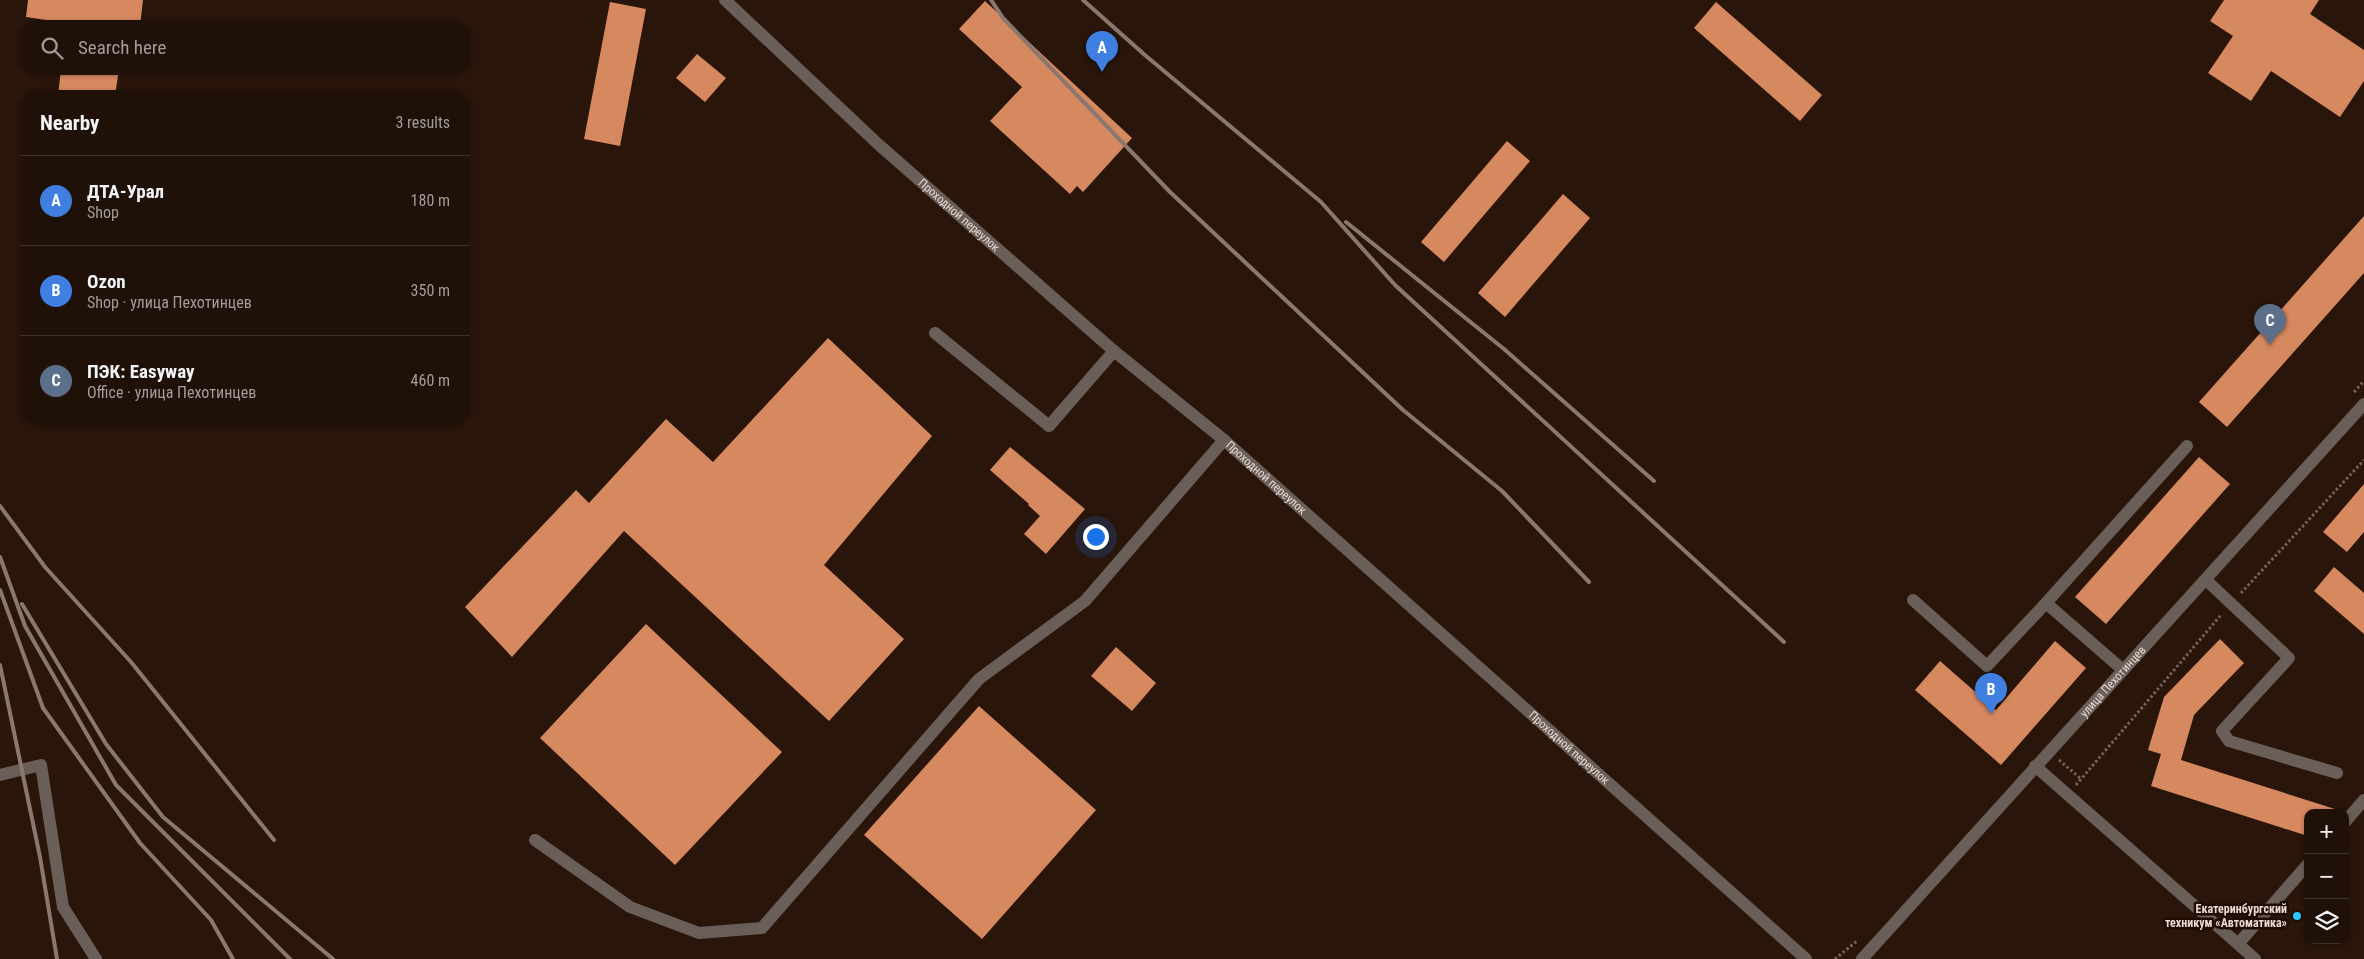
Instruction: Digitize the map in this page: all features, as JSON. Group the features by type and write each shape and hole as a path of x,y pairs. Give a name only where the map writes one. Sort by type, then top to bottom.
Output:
{"street":[{"name":"Проходной переулок","path":"725,0 878,144 1114,351 1224,440 1806,959"},
{"path":"935,333 1049,426 1114,351"},
{"name":"улица Пехотинцев","path":"1862,959 2364,404"},
{"path":"535,840 630,907 700,933 762,928 979,679 1085,601 1224,440"},
{"path":"1913,600 1988,666 2186,446"},
{"path":"2206,580 2289,658 2222,731 2229,740 2338,773"},
{"path":"2046,603 2123,670"},
{"path":"0,775 40,765 63,907 96,959"},
{"path":"2036,766 2255,959"},
{"path":"2349,817 2364,800"},
{"path":"2238,944 2304,869"}],"path":[{"path":"2068,794 2231,603 2364,460"}],"building":[{"path":"28,0 143,0 141,20 46,20 26,17"},
{"path":"2224,0 2319,0 2310,14 2364,50 2364,81 2340,117 2271,71 2251,101 2208,73 2233,36 2210,21"},
{"path":"985,1 1132,138 1083,192 1077,186 1070,194 990,121 1022,87 959,29"},
{"path":"610,2 646,9 620,146 584,139"},
{"path":"1716,2 1822,95 1800,121 1694,28"},
{"path":"697,54 726,78 705,102 676,78"},
{"path":"60,75 118,75 116,90 59,90"},
{"path":"1507,141 1530,161 1444,262 1421,242"},
{"path":"1563,194 1590,218 1505,317 1478,293"},
{"path":"2364,216 2364,273 2227,427 2199,402"},
{"path":"828,338 932,436 824,565 904,639 829,721 624,531 512,657 465,607 576,490 589,503 666,419 713,462"},
{"path":"1010,447 1085,509 1046,554 1024,534 1040,516 990,470"},
{"path":"2199,457 2230,484 2106,624 2075,597"},
{"path":"2364,484 2364,532 2347,552 2323,532"},
{"path":"2334,567 2364,593 2364,634 2314,591"},
{"path":"646,624 782,752 675,865 540,738"},
{"path":"2220,639 2244,663 2194,715 2181,760 2335,809 2304,809 2304,835 2151,786 2161,754 2148,750 2164,697"},
{"path":"2055,641 2086,668 2001,765 1915,690 1940,661 1996,710"},
{"path":"1116,647 1156,683 1132,711 1091,676"},
{"path":"979,706 1096,810 982,939 864,835"}],"railway":[{"path":"991,0 1003,18 1170,192 1403,410 1502,491 1589,582"},
{"path":"1083,0 1146,56 1321,202 1395,285 1784,642"},
{"path":"1346,222 1504,349 1654,481"},
{"path":"0,506 45,567 131,662 274,840"},
{"path":"0,557 25,626 116,785 290,959"},
{"path":"0,590 43,708 140,843 211,920 233,959"},
{"path":"22,604 106,744 163,817 333,959"},
{"path":"0,665 40,857 57,959"}],"place":[{"name":"ДТА-Урал","path":"1102,72"},
{"name":"ПЭК: Easyway","path":"2270,345"},
{"name":"Ozon","path":"1991,714"},
{"name":"Екатеринбургский техникум «Автоматика»","path":"2297,916"}]}
